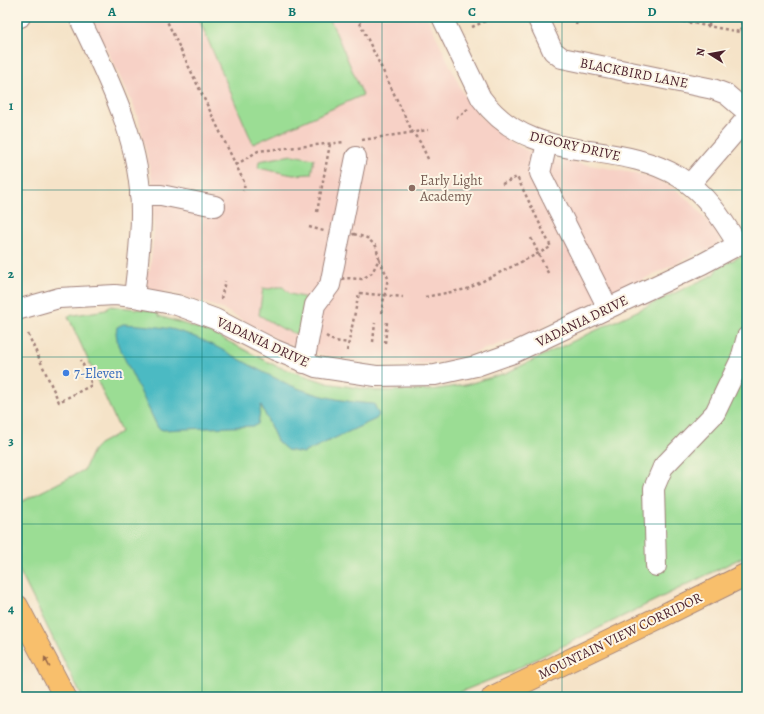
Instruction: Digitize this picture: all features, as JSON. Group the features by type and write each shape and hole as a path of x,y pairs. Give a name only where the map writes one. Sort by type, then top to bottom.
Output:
{"main road":[{"name":"MOUNTAIN VIEW CORRIDOR","path":"492,697 747,574"},
{"path":"17,606 65,697"}],"street":[{"path":"78,17 110,83 126,123 136,165 140,195 141,232 134,297"},
{"name":"DIGORY DRIVE","path":"442,17 475,88 489,108 517,132 547,143 638,160 666,170 690,184 717,212 742,242"},
{"name":"BLACKBIRD LANE","path":"537,17 553,51 562,58 713,88 726,94 747,112"},
{"path":"690,184 747,118"},
{"path":"547,143 540,173 608,308"},
{"path":"304,363 315,305 330,285 356,146"},
{"path":"140,195 161,195 215,206"},
{"name":"VADANIA DRIVE","path":"17,310 59,298 114,295 134,297 177,305 209,317 304,363 329,370 376,376 414,376 455,371 476,366 513,353 702,264 742,242"},
{"path":"656,566 654,488 664,467 715,413 741,360 747,336"}],"path":[{"path":"165,17 236,164 245,184 244,191"},
{"path":"358,17 413,133 420,142 429,161"},
{"path":"472,27 494,17"},
{"path":"576,25 578,17"},
{"path":"660,17 740,32 743,18 737,17"},
{"path":"709,26 710,17"},
{"path":"456,118 472,105"},
{"path":"236,164 258,151 330,144 356,146 428,130"},
{"path":"317,212 330,144"},
{"path":"425,297 467,289 552,247 517,177 500,185"},
{"path":"337,246 344,238 354,234 367,238 376,246 379,259 388,278 381,313"},
{"path":"531,238 549,275"},
{"path":"362,279 372,273 379,259"},
{"path":"221,299 225,281"},
{"path":"347,351 359,293 383,297 403,297"},
{"path":"373,342 375,322"},
{"path":"385,343 387,322"},
{"path":"28,334 59,402 92,385 81,360"}],"shaded area":[{"name":"Early Light Academy","path":"85,17 427,17 463,93 482,118 505,138 528,151 551,158 644,175 662,182 678,191 693,204 709,223 717,225 720,241 709,252 702,251 529,334 450,361 412,365 374,364 327,356 281,342 227,311 165,291 160,295 148,287 143,275 150,270 154,231 152,179 139,120 132,102 92,19"}],"green space":[{"path":"198,17 329,17 363,95 253,144"},
{"path":"292,155 314,159 311,174 293,175 258,168 259,161"},
{"path":"747,253 747,555 512,671 448,697 82,697 17,566 17,504 84,470 93,450 99,444 121,432 68,316 106,310 109,306 156,311 159,316 212,333 276,366 327,383 377,391 431,390 465,385 506,373 715,274 717,268"},
{"path":"283,287 290,294 307,298 304,325 301,327 299,335 283,329 259,315 263,288 269,289"}],"water":[{"path":"123,324 175,330 188,334 264,373 300,389 337,399 374,404 379,415 376,419 303,453 287,450 277,441 261,405 258,424 254,426 163,430 158,428 118,345 116,333 117,327"}],"place":[{"name":"Early Light Academy","path":"412,188"},
{"name":"7-Eleven","path":"66,373"}]}
